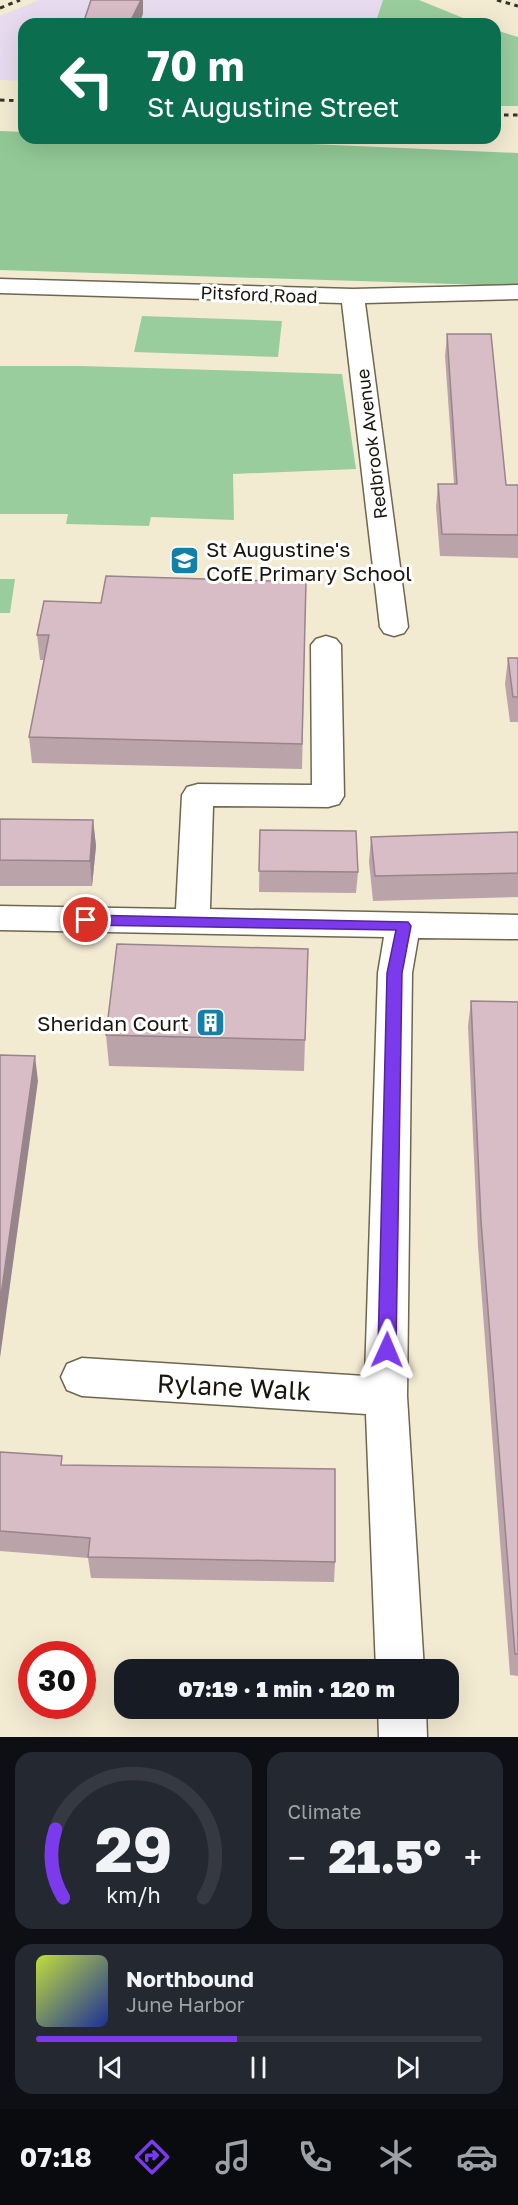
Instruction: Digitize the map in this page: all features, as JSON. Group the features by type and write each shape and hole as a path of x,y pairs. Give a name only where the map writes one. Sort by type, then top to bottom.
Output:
{"street":[{"name":"Pitsford Road","path":"0,286 353,296 518,292"},
{"name":"Redbrook Avenue","path":"353,296 394,627"},
{"path":"192,923 198,795 328,796 326,645"},
{"path":"0,918 518,927"},
{"path":"399,1659 386,1396 394,985 404,926"},
{"name":"Rylane Walk","path":"82,1377 386,1396"},
{"path":"403,1719 404,1737"}],"shaded area":[{"path":"39,0 383,0 377,18 18,18 18,81 0,80 0,16"}],"green space":[{"path":"383,0 419,0 463,18 377,18"},
{"path":"501,32 518,37 518,106 501,106"},
{"path":"0,131 18,132 18,144 313,144 518,153 518,286 0,270"},
{"path":"142,316 282,321 278,357 134,352"},
{"path":"0,366 81,366 342,374 356,469 233,474 234,520 151,517 149,526 66,524 68,514 0,514"},
{"path":"0,579 15,579 10,613 0,613"}],"building":[{"path":"91,0 141,0 132,18 85,18"},
{"path":"447,334 491,334 506,485 518,485 518,535 442,534 438,484 457,484"},
{"path":"106,576 306,582 302,744 29,737 49,635 37,635 44,601 101,603"},
{"path":"508,658 518,658 518,697 513,697"},
{"path":"0,819 93,820 90,861 0,860"},
{"path":"260,830 356,831 358,872 259,871"},
{"path":"518,832 518,873 375,876 371,837"},
{"name":"Sheridan Court","path":"117,944 308,949 305,1040 106,1035"},
{"path":"471,1001 518,1002 518,1654 515,1654 481,1221"},
{"path":"0,1055 35,1056 0,1302"},
{"path":"0,1452 62,1456 61,1465 335,1469 335,1562 88,1557 90,1538 0,1531"}],"railway":[{"path":"0,8 20,0"},
{"path":"497,0 518,6"},
{"path":"0,100 18,101"},
{"path":"501,115 518,115"}],"place":[{"name":"St Augustine's CofE Primary School","path":"185,561"},
{"name":"Sheridan Court","path":"210,1023"}],"route":[{"path":"86,920 404,926 395,973 387,1350"}]}
